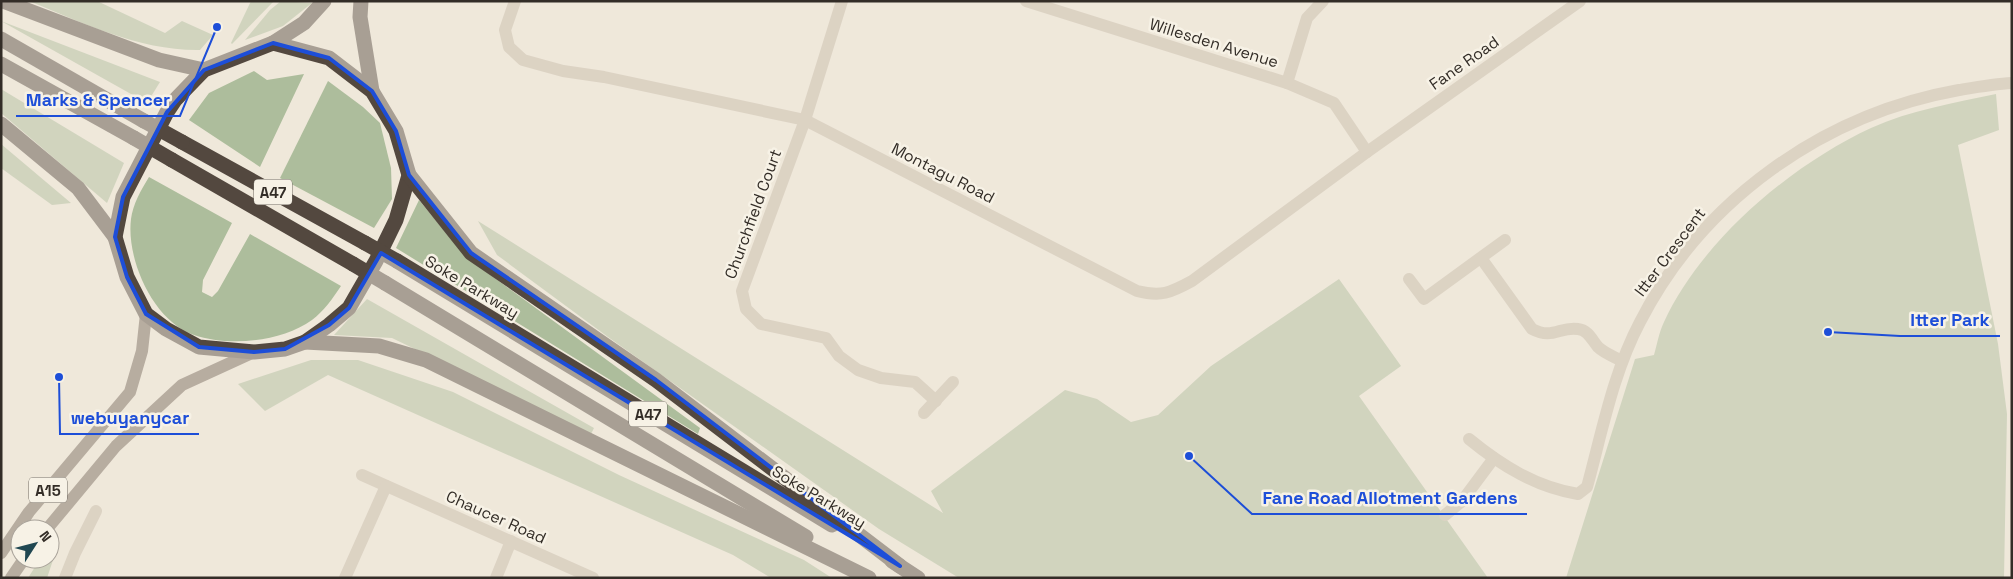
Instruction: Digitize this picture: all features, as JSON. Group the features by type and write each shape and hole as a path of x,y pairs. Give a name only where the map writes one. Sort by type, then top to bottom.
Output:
{"highway":[{"path":"3,1 159,60 204,70"},
{"path":"115,237 123,197 174,100 204,70 273,43 304,23 324,1"},
{"path":"361,1 360,17 372,91"},
{"name":"Soke Parkway","path":"1,39 397,262 918,578"},
{"path":"1,124 78,188 115,237 127,277 146,314 166,329 199,347 254,352 285,349 305,342 349,308 376,261 396,220 409,175 396,131 372,91 329,58 273,43"},
{"name":"A47","path":"1,64 386,283 873,578"},
{"name":"A47","path":"409,175 471,253 656,380 900,566"},
{"path":"305,342 379,346 426,360 869,578"}],"main road":[{"name":"A15","path":"1,553 29,512 130,392 142,351 146,314"},
{"name":"A15","path":"55,519 116,446 182,384 254,352"}],"street":[{"name":"Montagu Road","path":"515,1 505,30 509,47 523,60 563,71 604,77 805,120 1137,292 1154,296 1174,291 1192,281 1367,152"},
{"name":"Churchfield Court","path":"842,1 805,120 742,291 746,309 761,324 826,338 839,356 858,370 881,378 916,382 936,401"},
{"name":"Willesden Avenue","path":"1026,1 1288,82 1334,103 1367,152"},
{"path":"1288,82 1307,18 1323,1"},
{"name":"Fane Road","path":"1367,152 1580,1"},
{"name":"Itter Crescent","path":"1494,458 1523,477 1559,491 1578,494 1587,487 1622,361 1640,320 1662,284 1693,242 1724,207 1771,168 1813,142 1866,116 1928,96 2012,84"},
{"path":"1409,279 1424,300 1505,240"},
{"path":"1481,258 1532,329 1541,334 1551,335 1576,328 1584,330 1599,348 1622,361"},
{"path":"924,413 952,382"},
{"path":"1445,515 1462,501 1494,458 1469,439"},
{"name":"Chaucer Road","path":"362,476 593,578"},
{"path":"345,578 386,486"},
{"path":"65,578 96,511"},
{"path":"496,578 511,541"}],"highlighted area":[{"path":"273,43 329,58 372,91 396,131 409,175 471,253 656,380 900,566 397,261 381,253 349,308 329,325 285,349 254,352 199,347 146,314 127,277 115,237 123,197 167,112 204,70"}],"green space":[{"path":"29,1 97,1 165,33 182,21 213,35 200,50 156,46 112,34"},
{"path":"251,1 274,1 232,44 231,43"},
{"path":"281,1 312,3 283,26 245,40 270,10"},
{"path":"1,21 160,82 147,103"},
{"path":"254,71 267,80 304,74 260,167 189,120 209,93"},
{"path":"328,81 363,107 380,123 391,168 392,199 374,228 280,178"},
{"path":"1,89 124,163 107,203 1,113"},
{"path":"1996,94 1999,130 1958,145 1998,344 2007,414 2004,578 1566,578 1635,359 1654,355 1662,326 1680,292 1725,235 1751,208 1780,184 1810,163 1871,128 1902,116"},
{"path":"1,144 71,203 52,205 1,168"},
{"path":"149,177 232,223 203,280 202,292 212,297 218,291 250,234 341,286 312,320 270,338 223,341 194,335 179,328 166,317 145,287 133,252 131,235 132,213"},
{"path":"419,200 466,257 700,428 698,434 396,248"},
{"path":"478,221 943,513 931,491 1065,390 1097,399 1131,422 1158,415 1211,366 1339,279 1401,366 1359,396 1488,578 959,578 879,529 608,337 497,255"},
{"path":"367,299 594,428 591,434 392,338 334,335"},
{"path":"311,360 358,360 453,392 619,475 804,560 832,578 771,578 733,555 328,375 265,411 238,384"},
{"path":"34,569 50,569 47,578 28,578"}],"place":[{"name":"Marks & Spencer","path":"217,27"},
{"name":"Itter Park","path":"1828,332"},
{"name":"webuyanycar","path":"59,377"},
{"name":"Fane Road Allotment Gardens","path":"1189,456"}]}
